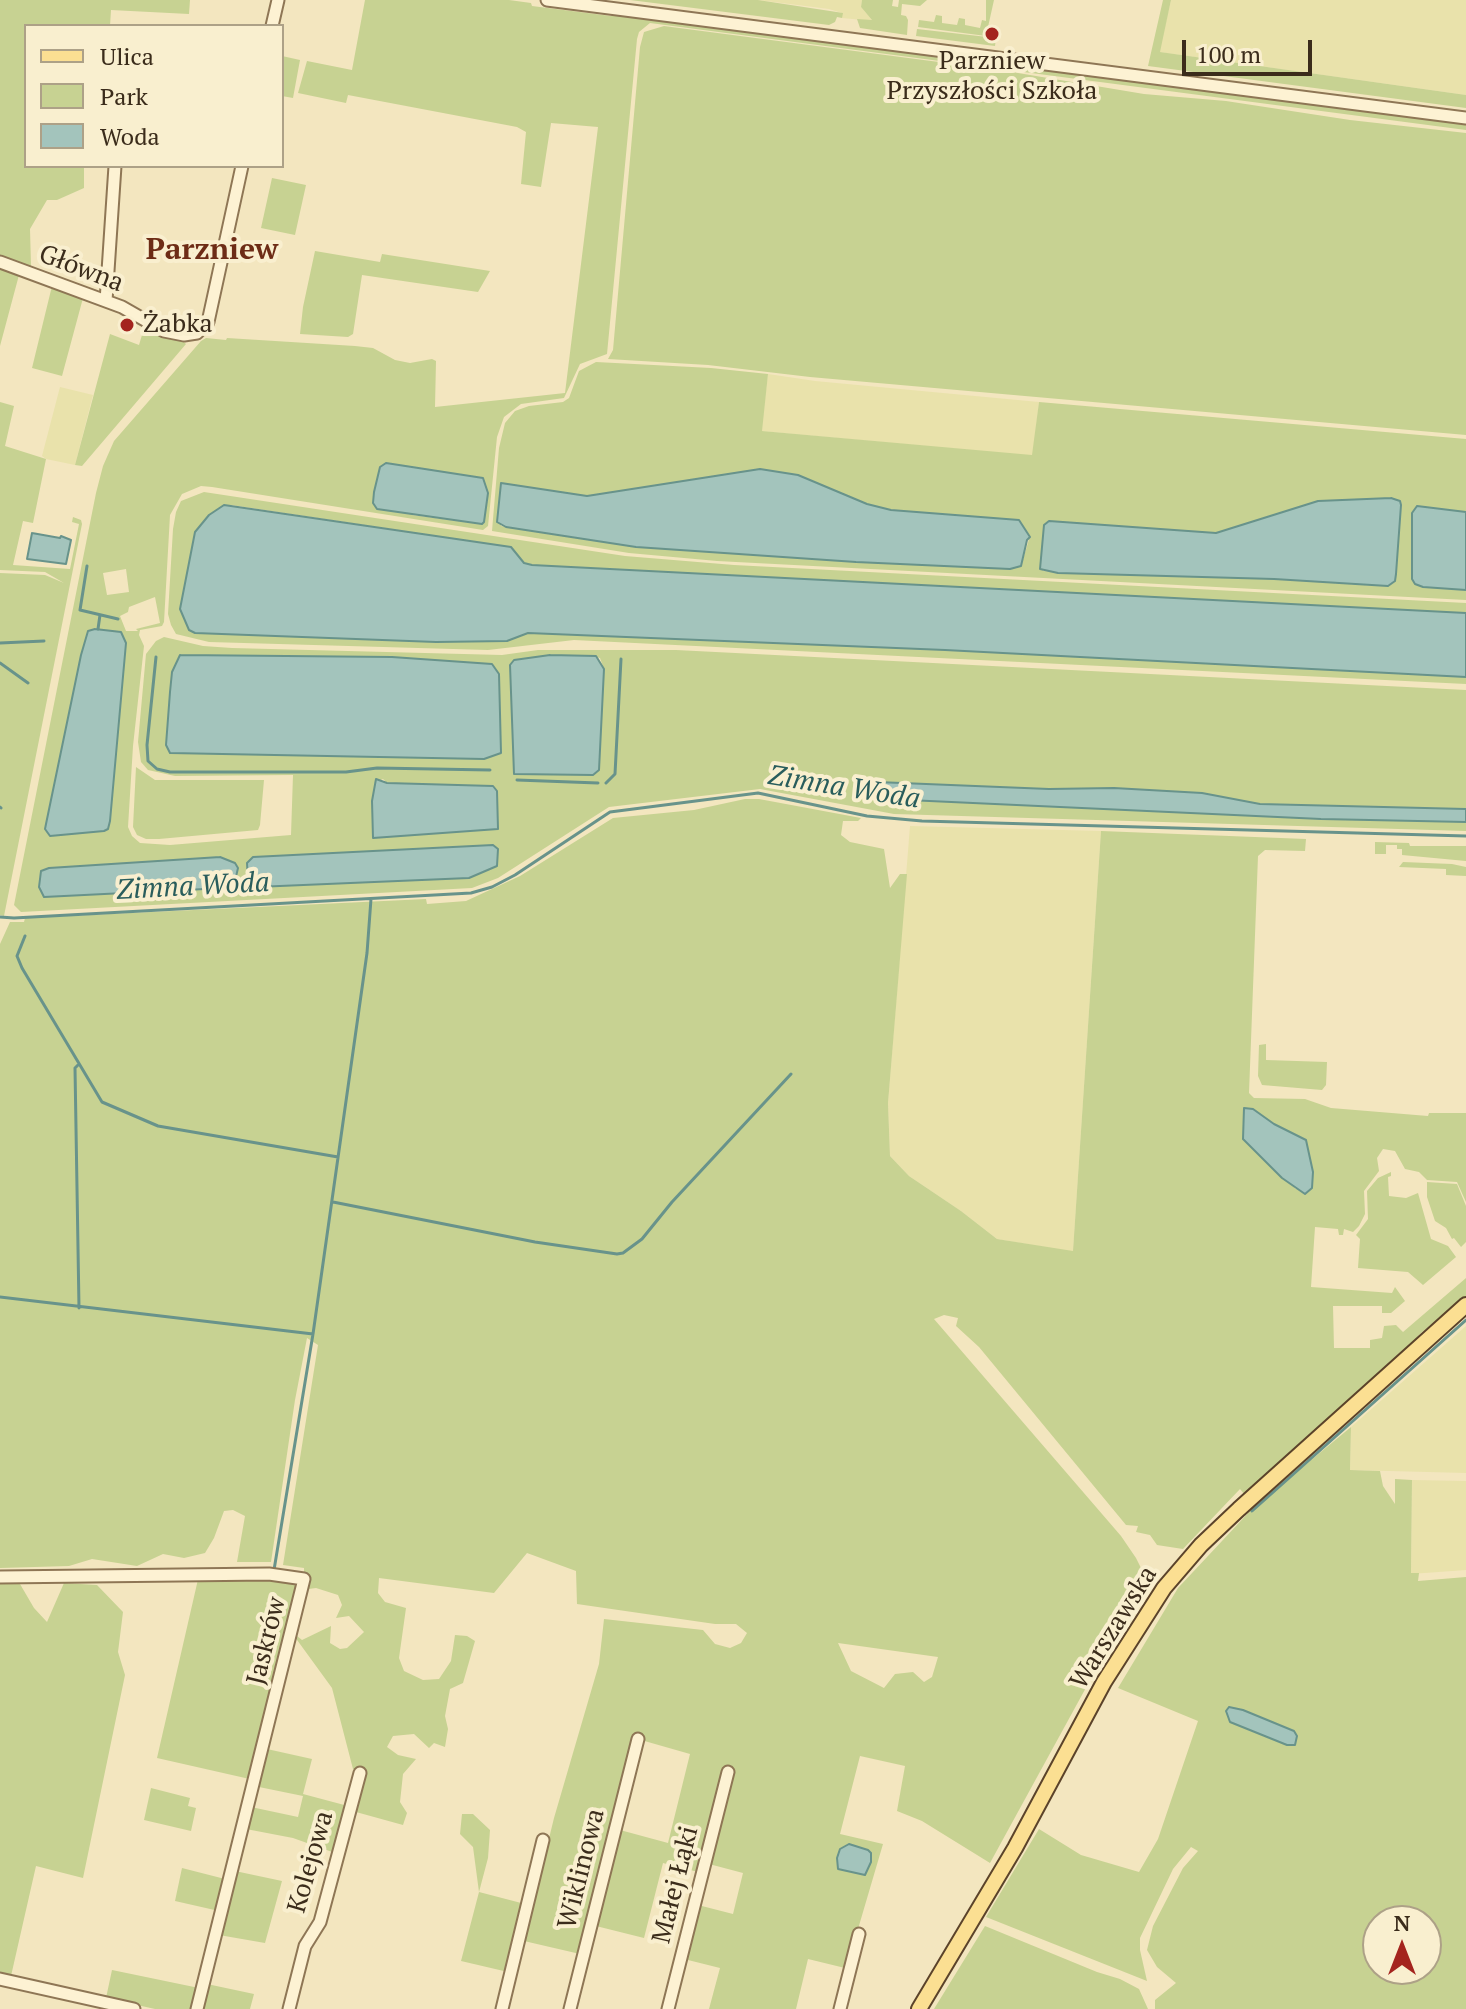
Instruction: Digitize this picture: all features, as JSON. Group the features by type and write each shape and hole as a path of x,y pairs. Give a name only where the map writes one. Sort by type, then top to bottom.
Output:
{"main road":[{"name":"Warszawska","path":"919,2009 1015,1848 1104,1682 1164,1588 1201,1545 1239,1509 1466,1305"}],"street":[{"path":"272,24 278,0"},
{"path":"547,0 1466,118"},
{"path":"106,301 115,168"},
{"name":"Główna","path":"0,262 106,301 164,331 190,335 201,331 208,322 242,168"},
{"name":"Jaskrów","path":"0,1577 269,1574 304,1579 197,2009"},
{"name":"Wiklinowa","path":"570,2009 638,1739"},
{"name":"Małej Łąki","path":"668,2009 728,1772"},
{"name":"Kolejowa","path":"289,2009 303,1952 320,1922 360,1773"},
{"path":"502,2009 543,1840"},
{"path":"840,2009 859,1934"},
{"path":"0,1979 134,2009"}],"shaded area":[{"path":"758,0 862,0 861,7 873,21 842,18 842,13 829,9"},
{"path":"1171,0 1466,0 1466,95 1159,52"},
{"path":"768,374 1039,402 1033,456 761,431"},
{"path":"60,387 93,395 75,465 42,456"},
{"path":"910,826 1101,831 1073,1252 997,1239 909,1176 890,1156 888,1103"},
{"path":"1466,1326 1466,1473 1350,1470 1351,1427"},
{"path":"1412,1480 1466,1481 1466,1570 1411,1574"}],"green space":[{"path":"0,0 190,0 189,14 111,10 110,24 24,24 24,168 84,168 84,188 57,200 47,200 30,229 31,266 0,256"},
{"path":"365,0 509,0 531,3 532,6 611,16 614,13 1466,122 1466,130 650,23 639,32 637,39 607,354 580,364 564,398 521,404 504,417 497,437 488,526 483,530 212,487 201,486 182,494 170,515 164,622 162,626 140,630 139,635 144,646 128,827 140,843 170,845 291,835 293,775 175,776 148,770 141,762 138,742 146,654 156,641 164,637 203,646 232,648 502,655 538,650 676,650 1466,690 1466,809 1260,804 1202,793 1114,788 1049,789 877,782 872,789 873,795 1321,819 1466,822 1466,831 894,814 760,789 609,807 498,878 472,888 21,912 14,905 103,466 114,441 201,341 206,338 227,338 355,346 373,348 395,360 410,363 432,359 436,361 435,407 565,393 598,127 551,123 541,187 521,184 526,132 517,127 348,95 346,103 298,93 307,61 352,70","holes":["488,498 482,524 412,515","126,569 129,592 107,595 103,573","155,597 160,623 136,629 138,631 126,631 120,616 128,612 129,607","95,629 121,632 110,821 104,831 50,836","550,655 600,658 604,669 599,770 593,775 527,658","392,657 492,664 326,756 170,753 166,745 172,672 178,658","383,779 498,829 373,838 374,784","220,857 235,863 238,868 225,888 44,897 49,868"]},
{"path":"630,0 758,0 843,13 842,18 837,17 829,25"},
{"path":"862,0 893,0 892,6 898,7 899,0 927,0 920,6 902,4 901,15 908,20 907,35 860,28 857,19 872,20 861,7"},
{"path":"986,0 994,0 986,36 918,27 919,20 934,22 936,15 942,16 942,23 957,25 959,18 965,19 965,25 980,28 982,20 986,21"},
{"path":"1163,0 1171,0 1160,52 1466,95 1466,108 1148,66"},
{"path":"664,26 1000,70 1144,94 1226,101 1350,120 1466,133 1466,435 810,377 708,365 608,359 613,350 640,47 644,32"},
{"path":"917,29 996,38 995,46 916,36"},
{"path":"284,56 300,60 293,98 284,96"},
{"path":"272,178 306,185 295,235 261,228"},
{"path":"315,251 380,262 382,254 490,271 478,292 362,275 353,334 348,337 300,334"},
{"path":"0,269 19,275 0,346"},
{"path":"52,286 83,298 62,376 32,368"},
{"path":"145,325 186,344 82,466 75,465 110,334 139,345"},
{"path":"596,362 768,374 762,431 1032,455 1039,402 1466,439 1466,512 1412,513 1412,579 1423,587 1466,590 1466,600 717,561 629,553 492,531 499,448 505,423 515,411 563,402 569,398 579,371","holes":["759,469 798,475 867,504 891,510 1019,520 1030,536 1021,566 1010,569 856,562 636,547 501,526 502,483 587,496","1318,501 1379,586 1043,571 1049,521 1216,533"]},
{"path":"0,402 14,406 5,446 46,459 33,523 23,521 13,565 70,569 79,524 72,522 73,517 81,520 82,524 4,916 0,915 0,573 45,575 64,583 45,572 0,570"},
{"path":"204,492 625,556 734,565 1466,603 1466,613 532,565 524,563 510,547 231,505 190,566 180,609 195,633 436,642 507,641 528,633 945,650 1466,677 1466,684 574,640 488,650 209,642 176,634 168,614 176,512 181,501"},
{"path":"136,767 155,780 264,780 258,830 159,839 137,835 133,827"},
{"path":"759,799 861,818 858,821 843,821 841,835 850,842 884,849 890,888 900,874 907,874 888,1103 890,1156 909,1176 997,1239 1073,1251 1101,831 1306,839 1305,851 1265,850 1258,856 1249,1093 1254,1098 1305,1099 1331,1108 1428,1116 1429,1113 1466,1113 1466,1202 1457,1182 1427,1180 1419,1172 1405,1169 1395,1151 1383,1149 1377,1158 1379,1171 1364,1191 1365,1214 1359,1226 1353,1232 1344,1229 1343,1235 1339,1235 1338,1229 1315,1227 1311,1287 1392,1293 1395,1287 1405,1301 1391,1313 1382,1313 1382,1306 1333,1306 1334,1348 1370,1348 1370,1340 1382,1338 1384,1326 1396,1325 1403,1332 1466,1278 1466,1296 1422,1332 1245,1495 1240,1489 1183,1549 1157,1545 1150,1535 1136,1532 1138,1526 1126,1525 979,1347 956,1326 958,1318 944,1315 934,1319 1121,1536 1146,1578 990,1863 922,1821 897,1811 905,1766 860,1756 840,1834 883,1844 845,1968 808,1959 796,2009 709,2009 720,1968 684,1959 698,1905 733,1914 743,1873 709,1864 698,1872 663,1863 644,1938 596,1926 620,1830 668,1843 690,1754 634,1738 580,1954 524,1941 554,1818 599,1664 604,1619 703,1630 715,1644 730,1648 741,1643 747,1633 736,1624 715,1624 577,1604 576,1571 527,1553 494,1593 379,1578 378,1593 385,1602 406,1608 399,1658 404,1671 423,1680 439,1679 451,1661 455,1635 467,1636 475,1641 463,1683 450,1689 445,1716 448,1729 445,1747 434,1743 429,1748 414,1734 393,1736 387,1747 398,1755 416,1759 403,1774 400,1802 407,1813 403,1825 356,1812 366,1771 353,1769 332,1688 292,1633 254,1780 157,1758 199,1575 304,1573 304,1568 283,1565 318,1345 307,1338 271,1562 237,1562 245,1516 233,1510 224,1511 205,1553 184,1558 163,1554 137,1566 92,1559 69,1566 0,1568 0,944 10,922 24,922 25,918 426,899 427,904 466,901 520,876 613,818 694,810","holes":["1244,1109 1253,1109 1306,1140 1313,1172 1312,1187 1296,1189 1243,1139","316,1588 338,1595 342,1605 336,1618 349,1616 364,1632 347,1648 340,1649 330,1643 331,1626 302,1640 292,1632 301,1590","838,1643 938,1657 932,1677 924,1682 913,1672 895,1674 884,1688 851,1671"]},
{"path":"1375,842 1409,843 1410,846 1466,846 1466,861 1402,855 1402,849 1397,849 1397,845 1386,845 1386,854 1375,854"},
{"path":"1403,862 1466,867 1466,876 1446,875 1446,869 1399,867"},
{"path":"1266,1044 1266,1060 1327,1062 1326,1085 1322,1090 1262,1085 1258,1076 1259,1045"},
{"path":"1391,1172 1388,1177 1389,1196 1406,1198 1418,1193 1431,1239 1448,1246 1456,1257 1423,1285 1408,1272 1358,1268 1360,1239 1356,1235 1368,1219 1367,1191 1378,1178"},
{"path":"1427,1182 1457,1184 1466,1206 1466,1242 1461,1247 1446,1228 1435,1221 1427,1197"},
{"path":"1351,1427 1350,1470 1380,1471 1383,1486 1395,1504 1395,1479 1412,1480 1411,1573 1419,1573 1418,1581 1466,1577 1466,2009 1155,2009 1155,2000 1176,1983 1157,1967 1147,1950 1153,1926 1183,1868 1198,1851 1191,1847 1173,1869 1140,1938 1147,1981 986,1917 1039,1829 1081,1855 1139,1872 1158,1839 1198,1721 1118,1688 1178,1588 1251,1510"},
{"path":"64,1583 97,1585 123,1612 118,1652 125,1675 83,1878 36,1866 11,1976 0,1973 0,1584 20,1584 34,1608 47,1622"},
{"path":"267,1749 312,1759 303,1794 348,1806 335,1853 293,1838 246,1829 252,1815 251,1807 298,1817 303,1796 259,1787"},
{"path":"151,1788 190,1798 188,1806 196,1808 191,1831 144,1820"},
{"path":"462,1814 473,1814 490,1830 488,1858 479,1892 473,1847 460,1834"},
{"path":"182,1868 225,1879 219,1911 175,1901"},
{"path":"235,1871 282,1881 265,1943 219,1935"},
{"path":"479,1892 525,1904 508,1972 461,1961"},
{"path":"985,1926 1120,1979 1139,1989 1148,2009 934,2009"},
{"path":"112,1970 199,1988 194,2009 155,2009 106,1998"},
{"path":"207,1984 254,1994 250,2009 201,2009"}],"water":[{"path":"386,463 483,478 488,493 484,522 377,509 373,503 374,492 380,467"},
{"path":"760,469 798,475 867,504 891,510 1019,520 1030,537 1021,566 1010,569 856,562 636,547 506,527 497,522 501,483 587,496"},
{"path":"1391,498 1400,501 1401,505 1395,581 1388,586 1274,579 1058,573 1040,569 1044,525 1049,521 1216,533 1318,501"},
{"path":"224,505 511,547 524,563 532,565 1466,613 1466,677 945,650 528,633 507,641 436,642 195,633 189,630 180,609 195,532 209,515"},
{"path":"1417,506 1466,512 1466,590 1423,587 1412,579 1412,513"},
{"path":"32,533 71,540 66,564 27,559"},
{"path":"88,631 121,632 126,643 110,821 108,829 104,831 50,836 45,829 81,655"},
{"path":"180,655 392,657 492,664 499,674 501,753 484,759 170,753 166,745 172,672"},
{"path":"550,655 596,656 604,669 599,770 593,775 514,774 510,665 514,660"},
{"path":"376,779 387,783 493,786 497,791 498,829 373,838 372,801"},
{"path":"877,782 1049,789 1114,788 1202,793 1260,804 1466,809 1466,822 1321,819 886,799 873,795 873,786"},
{"path":"493,845 498,849 497,866 469,878 256,887 248,882 247,863 253,857"},
{"path":"220,857 235,863 238,868 235,881 225,888 44,897 39,887 41,871 49,868"},
{"path":"1244,1108 1253,1109 1306,1140 1313,1172 1312,1188 1305,1194 1282,1178 1243,1139"},
{"path":"1229,1707 1294,1731 1297,1736 1295,1745 1287,1745 1230,1722 1226,1711"},
{"path":"849,1844 871,1853 865,1875 838,1869 840,1849"}],"waterway":[{"path":"87,566 80,610 118,619"},
{"path":"98,629 100,615"},
{"path":"0,643 44,641"},
{"path":"156,657 147,745 148,761 157,769 170,772 346,772 377,768 490,770"},
{"path":"606,783 615,774 621,659"},
{"path":"0,663 28,683"},
{"path":"517,780 598,783"},
{"name":"Zimna Woda","path":"0,917 471,893 515,875 610,812 758,793 867,816 922,821 1466,836"},
{"path":"274,1570 313,1334 367,953 371,899"},
{"path":"25,936 17,956 22,968 102,1102 158,1126 338,1157"},
{"path":"78,1065 75,1068 79,1308"},
{"path":"333,1202 535,1242 623,1253 642,1239 672,1202 791,1074"},
{"path":"0,1297 313,1334"},
{"path":"1252,1511 1466,1320"}],"place":[{"name":"Parzniew Przyszłości Szkoła","path":"992,34"},
{"name":"Żabka","path":"127,325"}],"district":[{"name":"Parzniew","path":"212,250"}]}
